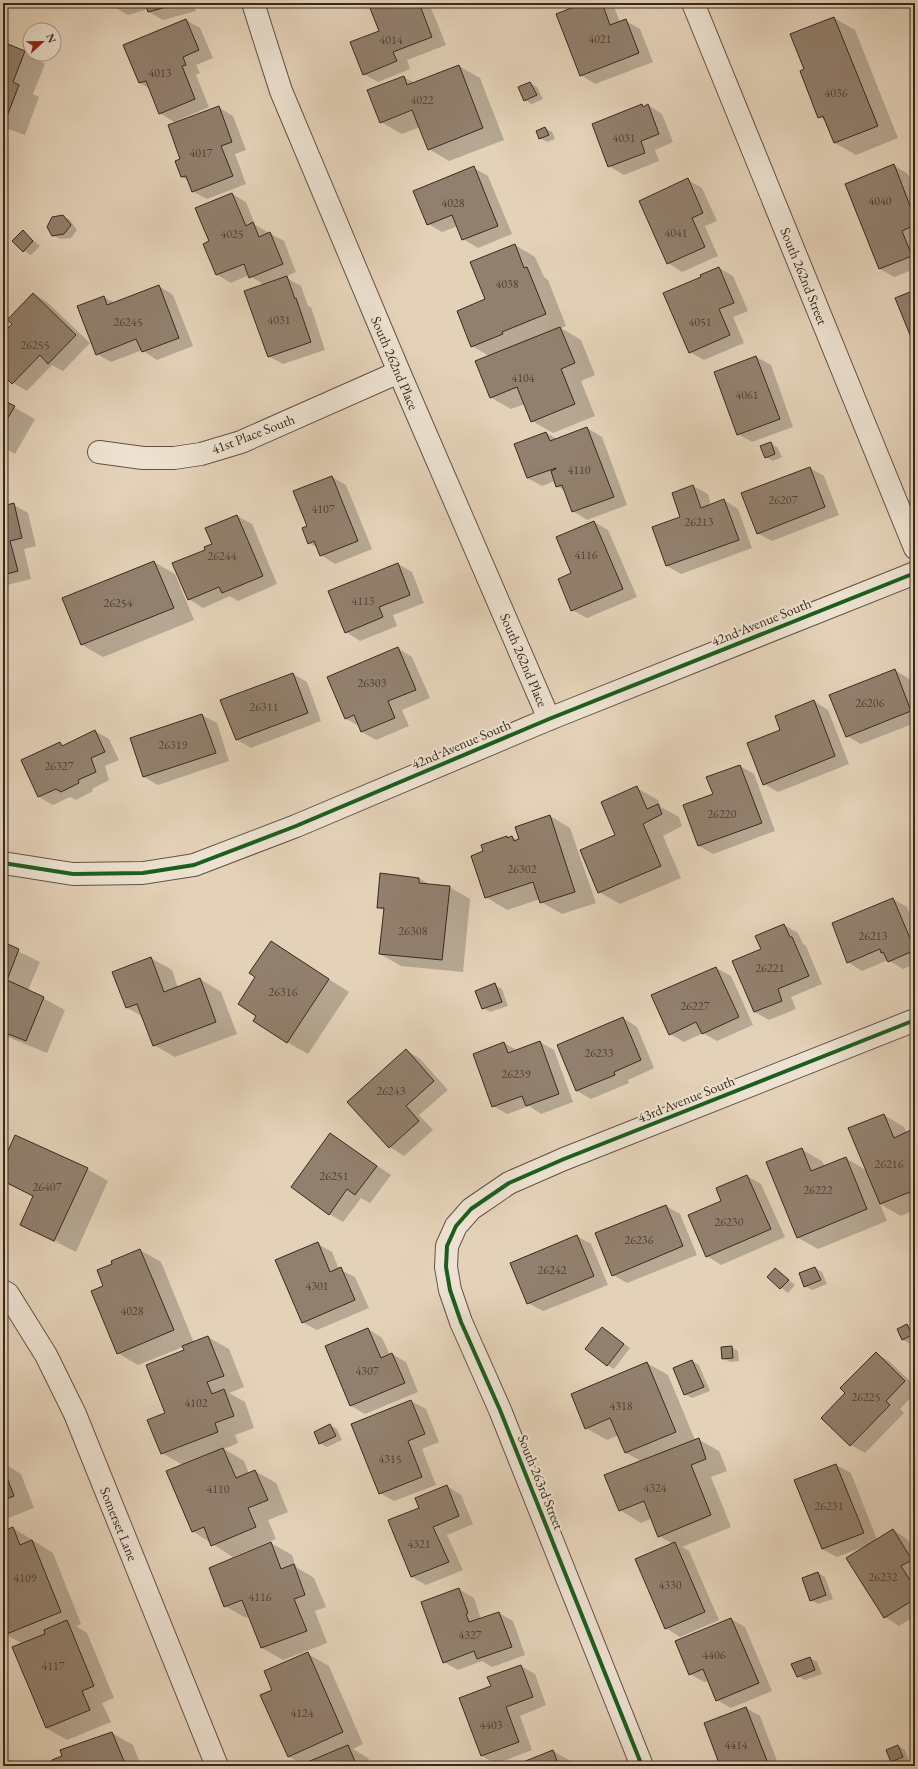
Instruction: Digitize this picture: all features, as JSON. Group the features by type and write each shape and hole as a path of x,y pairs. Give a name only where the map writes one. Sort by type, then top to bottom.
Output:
{"street":[{"name":"South 262nd Place","path":"253,3 281,92 399,372 549,719"},
{"name":"South 262nd Street","path":"693,3 915,548"},
{"name":"41st Place South","path":"99,452 143,458 174,458 201,454 241,442 399,372"},
{"name":"42nd Avenue South","path":"3,863 73,874 143,873 194,865 296,826 549,719 915,573"},
{"name":"43rd Avenue South","path":"471,1209 509,1183 564,1159 915,1020"},
{"name":"South 263rd Street","path":"471,1209 456,1226 447,1246 446,1267 450,1290 461,1322 500,1410 642,1766"},
{"name":"Somerset Lane","path":"3,1291 8,1294 46,1355 75,1414 217,1766"}],"building":[{"path":"145,3 181,3 148,12"},
{"path":"368,3 419,3 432,37 393,52 397,61 363,75 350,42 379,31"},
{"path":"584,3 602,3 610,25 626,19 639,53 580,76 556,14"},
{"path":"834,17 878,126 834,143 823,116 818,118 800,71 804,69 790,34"},
{"path":"186,19 199,50 183,57 186,65 182,66 195,99 159,114 146,81 139,83 123,45"},
{"path":"3,42 22,50 22,59 13,82 19,85 4,124"},
{"path":"459,65 483,128 428,150 412,110 380,123 367,90 404,76 407,85"},
{"path":"530,82 537,95 524,101 518,87"},
{"path":"642,104 643,107 648,104 659,134 641,141 645,153 608,167 592,124"},
{"path":"219,106 232,142 221,146 233,176 192,192 186,176 181,177 175,161 180,159 168,125"},
{"path":"545,127 549,135 539,139 536,131"},
{"path":"894,164 915,219 915,225 902,231 912,256 879,269 845,184"},
{"path":"474,166 498,226 462,240 452,215 427,225 413,191"},
{"path":"688,178 703,213 692,218 705,247 667,264 639,201"},
{"path":"232,193 246,226 253,222 259,237 270,232 283,264 249,278 244,264 216,275 203,244 209,241 195,208"},
{"path":"63,215 71,225 64,234 52,236 47,227 52,217"},
{"path":"23,230 33,241 23,252 12,241"},
{"path":"515,244 524,268 527,267 546,314 502,332 503,334 471,347 457,311 485,299 470,262"},
{"path":"719,267 734,303 719,309 730,335 689,353 663,293 701,277 700,275"},
{"path":"287,276 311,342 268,357 244,291"},
{"path":"159,285 179,338 142,352 136,339 96,355 77,306 104,296 107,305"},
{"path":"915,290 915,347 895,298"},
{"path":"33,293 76,335 48,364 40,355 12,384 3,375 3,333 12,324 7,320"},
{"path":"560,327 575,363 561,369 575,404 531,422 517,387 490,398 475,361"},
{"path":"756,356 780,419 737,435 714,372"},
{"path":"3,400 15,406 3,426"},
{"path":"587,427 614,497 572,512 562,485 556,487 551,471 556,468 527,478 514,444 546,432 550,441"},
{"path":"771,442 775,454 765,458 760,446"},
{"path":"810,467 825,507 757,534 741,493"},
{"path":"332,476 358,541 320,556 314,541 308,544 302,528 307,526 293,491"},
{"path":"693,485 701,508 724,499 739,540 666,566 652,527 680,517 672,493"},
{"path":"14,503 22,538 10,541 18,571 3,575 3,506"},
{"path":"237,515 263,576 222,593 219,587 188,600 172,563 205,550 204,547 212,544 205,528"},
{"path":"594,521 623,589 571,611 558,579 571,573 556,537"},
{"path":"154,561 174,608 81,645 62,598"},
{"path":"398,563 410,595 379,607 383,617 345,633 328,591"},
{"path":"398,647 416,690 388,701 395,718 361,732 354,715 345,719 327,677"},
{"path":"895,669 911,711 846,737 829,695"},
{"path":"293,673 308,713 236,740 220,700"},
{"path":"814,700 835,756 763,785 747,743 780,730 775,716"},
{"path":"202,714 216,753 143,777 130,738"},
{"path":"95,730 105,752 91,758 96,772 78,780 79,783 61,792 56,789 38,797 21,760 60,742 62,746"},
{"path":"740,765 762,823 698,846 683,805 713,794 706,777"},
{"path":"637,786 647,809 658,804 662,814 643,824 661,866 598,893 580,850 615,835 601,802"},
{"path":"550,815 575,892 540,903 533,882 485,898 471,856 483,851 481,845 507,836 507,838 512,836 514,841 519,839 515,827"},
{"path":"380,873 419,878 419,883 450,886 442,960 379,954 384,908 377,908"},
{"path":"893,898 915,950 888,962 883,952 881,953 880,949 847,963 832,923"},
{"path":"784,924 790,937 792,937 809,976 778,989 782,1001 754,1012 732,961 761,949 755,936"},
{"path":"271,941 329,979 287,1043 253,1021 256,1016 238,1004 255,977 249,973"},
{"path":"3,942 19,949 7,980 44,997 26,1041 3,1032"},
{"path":"151,957 164,992 200,978 216,1022 153,1046 137,1004 126,1008 112,972"},
{"path":"716,967 739,1017 702,1034 696,1022 669,1035 651,995"},
{"path":"495,983 502,1002 482,1009 475,991"},
{"path":"623,1017 641,1060 614,1072 615,1075 576,1091 557,1045"},
{"path":"540,1041 559,1094 526,1106 522,1096 492,1107 473,1054 504,1042 508,1053"},
{"path":"406,1049 434,1081 406,1106 419,1121 389,1148 347,1102"},
{"path":"884,1114 894,1138 915,1128 915,1190 880,1204 848,1128"},
{"path":"330,1133 377,1166 355,1195 347,1189 329,1215 291,1187"},
{"path":"15,1135 88,1168 54,1241 20,1225 33,1196 3,1181 3,1162"},
{"path":"802,1148 811,1171 846,1157 867,1209 797,1238 766,1162"},
{"path":"747,1175 771,1229 706,1257 688,1215 721,1201 716,1188"},
{"path":"666,1205 683,1246 612,1276 595,1233"},
{"path":"577,1235 594,1276 527,1304 510,1263"},
{"path":"318,1242 330,1272 341,1267 355,1300 302,1323 275,1260"},
{"path":"140,1249 174,1330 117,1354 91,1291 103,1286 97,1270 112,1264 111,1261"},
{"path":"815,1267 821,1280 804,1287 799,1273"},
{"path":"775,1268 789,1280 780,1289 767,1277"},
{"path":"907,1324 912,1335 902,1340 897,1329"},
{"path":"602,1327 624,1344 607,1366 585,1349"},
{"path":"368,1328 381,1358 392,1353 405,1383 350,1406 325,1346"},
{"path":"208,1336 224,1376 207,1382 212,1394 224,1389 234,1416 215,1423 218,1432 161,1454 147,1420 165,1413 146,1365 184,1350 182,1346"},
{"path":"732,1346 733,1358 722,1359 721,1347"},
{"path":"876,1352 905,1381 886,1401 890,1405 850,1446 821,1418 845,1393 840,1388"},
{"path":"692,1360 704,1387 684,1395 673,1368"},
{"path":"647,1362 676,1432 625,1453 610,1418 585,1429 571,1394"},
{"path":"411,1400 425,1434 408,1441 422,1477 379,1494 351,1424"},
{"path":"330,1424 336,1436 319,1444 314,1432"},
{"path":"699,1438 706,1459 691,1465 711,1515 658,1537 644,1501 619,1511 604,1475"},
{"path":"223,1448 236,1478 255,1470 268,1500 248,1508 256,1527 211,1546 204,1527 192,1532 166,1471"},
{"path":"836,1464 864,1533 822,1549 794,1480"},
{"path":"3,1467 14,1496 3,1500"},
{"path":"447,1485 459,1516 433,1527 449,1562 411,1577 388,1520 419,1508 415,1498"},
{"path":"13,1527 20,1545 32,1540 61,1612 4,1635 3,1531"},
{"path":"893,1529 912,1560 901,1566 915,1588 915,1599 884,1618 846,1558"},
{"path":"271,1542 281,1569 294,1564 305,1595 294,1599 307,1631 261,1648 242,1600 224,1607 209,1568"},
{"path":"675,1542 705,1612 665,1629 635,1559"},
{"path":"818,1572 826,1595 810,1601 802,1578"},
{"path":"459,1588 468,1613 466,1614 469,1622 499,1612 512,1647 477,1659 474,1651 443,1663 421,1602"},
{"path":"731,1618 759,1683 716,1701 703,1669 689,1675 675,1641"},
{"path":"67,1620 94,1686 82,1691 90,1710 46,1728 12,1647 45,1634 44,1630"},
{"path":"308,1652 343,1732 288,1757 260,1695 272,1690 264,1671"},
{"path":"810,1657 815,1670 797,1677 791,1664"},
{"path":"521,1665 533,1697 506,1707 519,1742 481,1756 459,1698 491,1686 487,1677"},
{"path":"746,1707 769,1766 720,1766 704,1723"},
{"path":"112,1732 126,1766 54,1766 52,1760 62,1756 60,1750"},
{"path":"348,1745 357,1766 298,1766"},
{"path":"898,1745 903,1757 891,1762 886,1750"},
{"path":"553,1750 559,1766 513,1766"}],"cycle path":[{"path":"3,863 73,874 143,873 194,865 296,826 549,719 915,573"},
{"path":"642,1766 500,1410 461,1322 450,1290 446,1267 447,1246 456,1226 471,1209 509,1183 564,1159 915,1020"}]}
